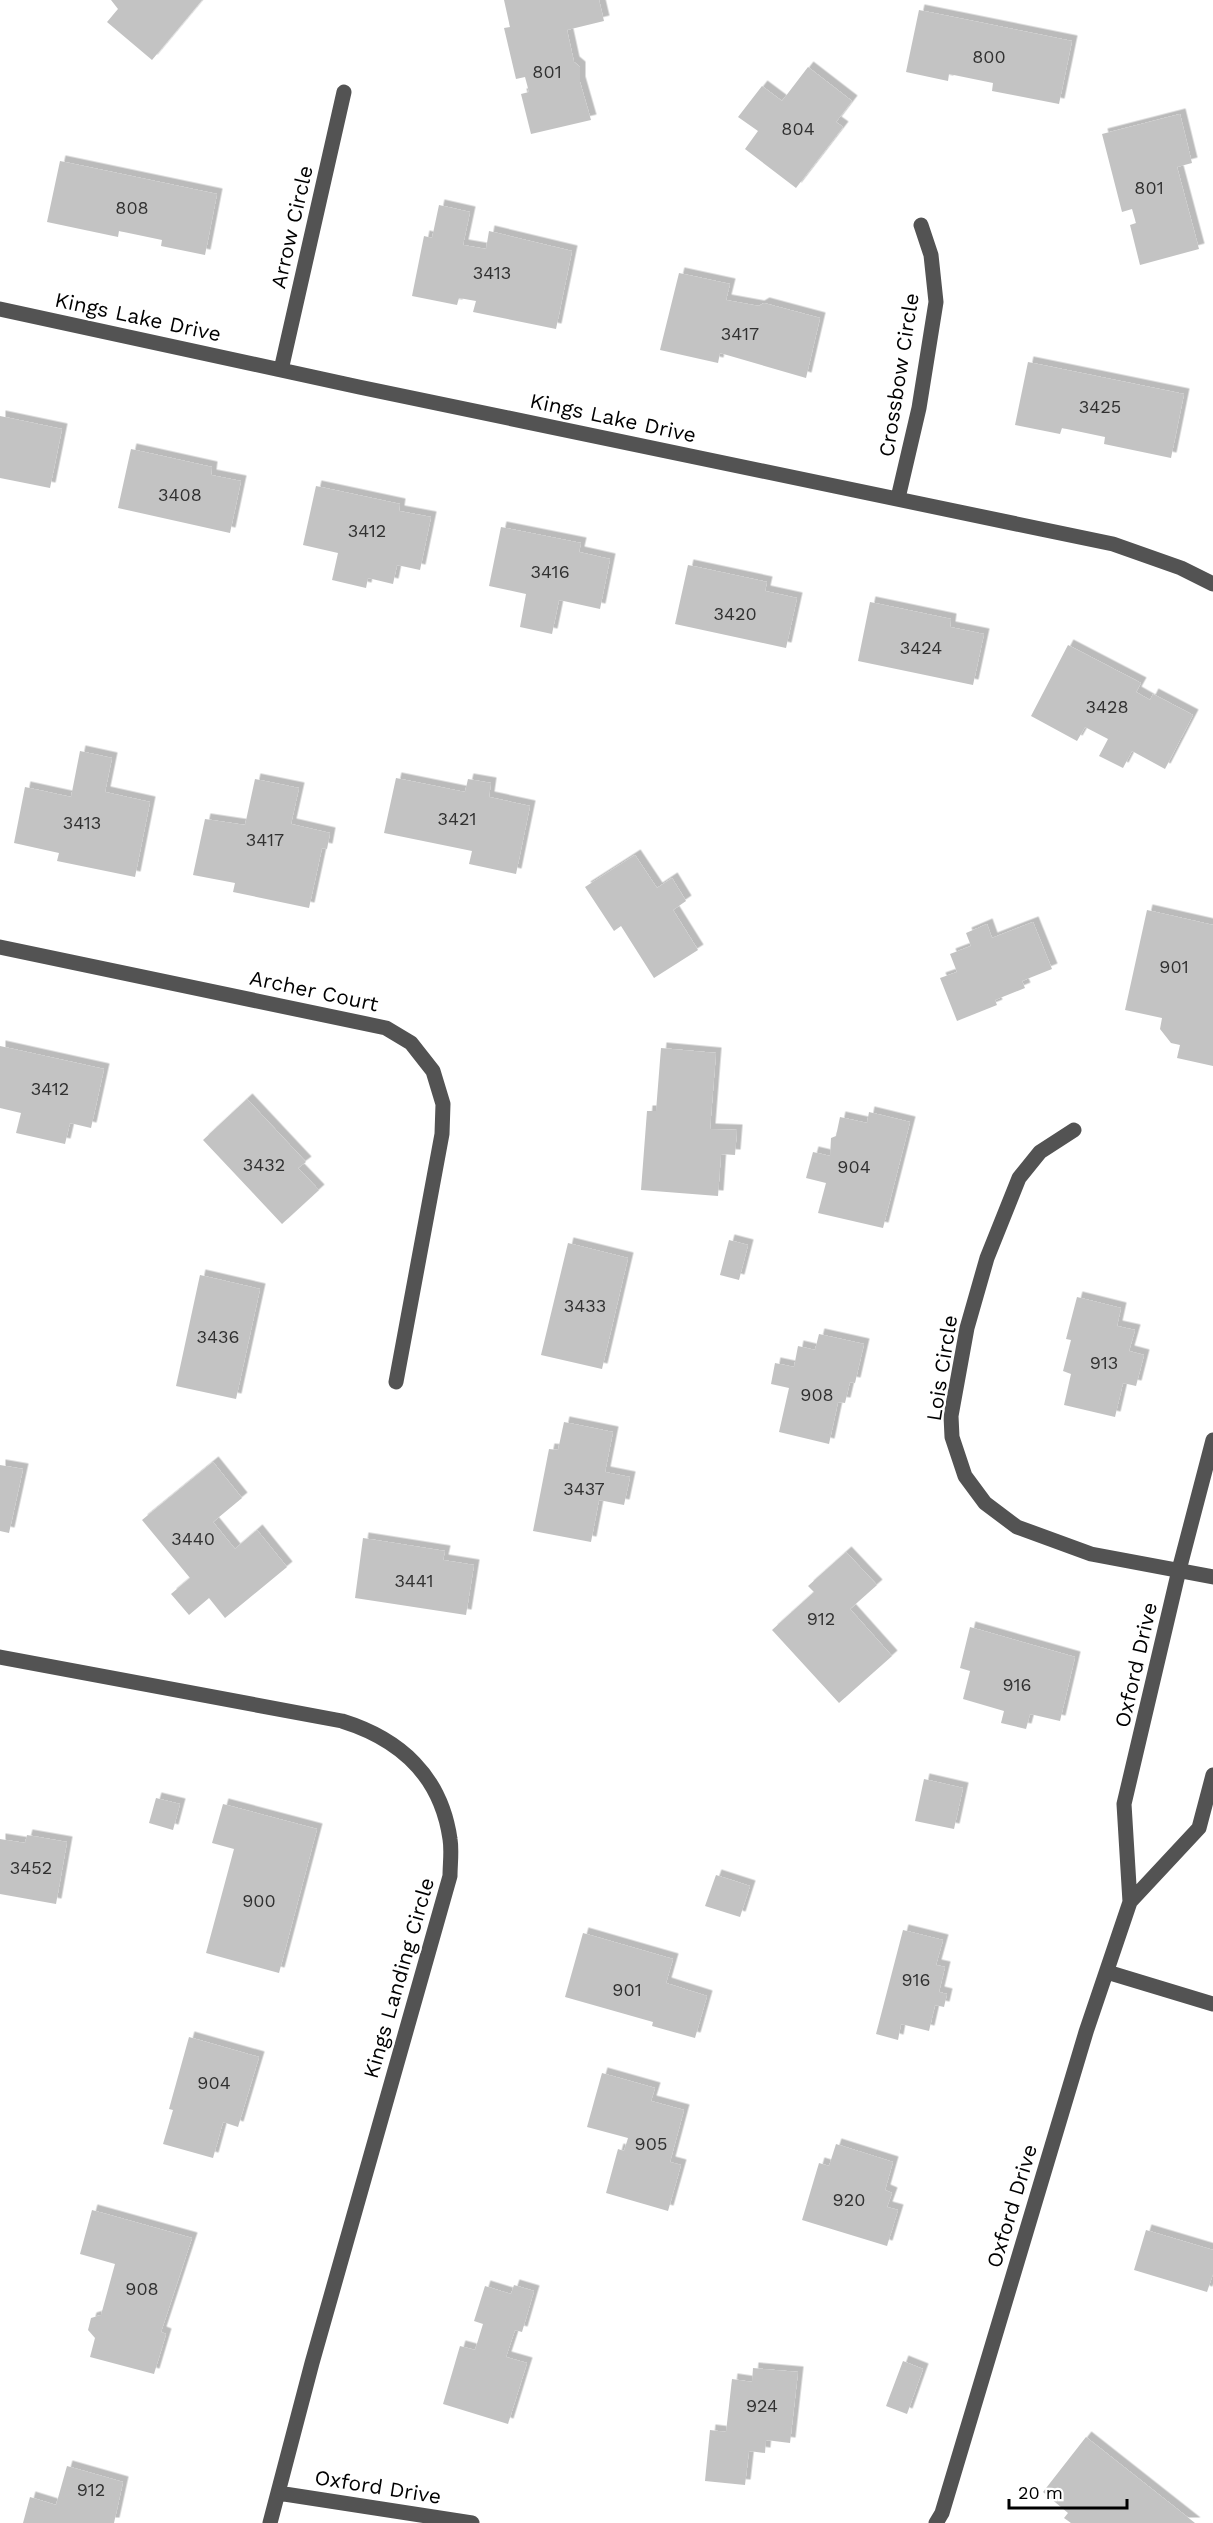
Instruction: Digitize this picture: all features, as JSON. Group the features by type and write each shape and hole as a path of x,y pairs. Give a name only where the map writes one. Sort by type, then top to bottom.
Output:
{"street":[{"name":"Arrow Circle","path":"281,370 344,92"},
{"name":"Crossbow Circle","path":"898,498 919,408 936,302 931,255 921,225"},
{"name":"Kings Lake Drive","path":"0,309 1113,544 1181,568 1213,584"},
{"name":"Archer Court","path":"0,947 386,1028 411,1043 433,1071 443,1104 442,1134 396,1382"},
{"name":"Lois Circle","path":"1074,1130 1040,1152 1019,1178 987,1258 967,1328 951,1416 952,1437 965,1476 985,1503 1017,1527 1091,1554 1213,1577"},
{"name":"Oxford Drive","path":"936,2523 942,2513 1086,2032 1130,1902 1124,1804 1179,1570 1213,1440"},
{"name":"Kings Landing Circle","path":"0,1657 342,1720 369,1729 400,1748 425,1774 442,1806 450,1840 450,1876 315,2351 270,2523"},
{"name":"Oxford Drive","path":"1130,1902 1199,1828 1213,1775"},
{"path":"1107,1972 1213,2004"},
{"name":"Oxford Drive","path":"278,2493 472,2523"}],"building":[{"path":"111,0 202,0 152,60 107,22 118,9"},
{"path":"504,0 599,0 604,21 567,30 574,62 580,67 580,82 591,120 531,134 521,94 529,92 525,77 516,79 504,28 510,27"},
{"path":"919,10 1072,41 1059,104 992,91 993,83 949,74 948,81 906,72"},
{"path":"808,67 852,101 836,122 843,127 796,188 745,149 758,131 738,117 762,86 782,101"},
{"path":"1180,114 1192,163 1177,167 1199,249 1140,265 1130,225 1136,223 1132,209 1122,212 1102,134"},
{"path":"60,161 217,194 205,255 161,246 162,240 119,231 118,237 47,222"},
{"path":"439,205 470,212 463,245 486,249 489,231 572,251 556,329 473,312 476,301 459,298 457,305 412,296 424,236 432,238"},
{"path":"679,273 730,284 726,300 759,306 764,303 820,318 806,378 720,353 718,363 660,350"},
{"path":"1028,362 1184,394 1171,458 1104,444 1105,437 1062,428 1060,434 1015,425"},
{"path":"0,416 62,429 50,488 0,478"},
{"path":"131,449 212,467 211,475 241,481 230,533 118,508"},
{"path":"316,486 400,504 399,511 431,517 420,570 397,565 393,584 368,578 366,588 332,580 338,553 303,545"},
{"path":"501,527 581,543 579,552 610,559 600,609 559,600 552,634 520,627 526,594 489,586"},
{"path":"688,565 767,582 765,591 797,598 786,648 675,624"},
{"path":"870,602 951,619 950,627 984,634 973,685 858,661"},
{"path":"1068,645 1141,683 1136,692 1150,700 1153,694 1193,715 1165,769 1132,751 1123,768 1099,756 1108,739 1085,727 1077,741 1031,716"},
{"path":"80,751 112,758 105,792 150,802 135,877 57,861 59,853 14,843 25,787 71,797"},
{"path":"396,778 465,792 468,779 491,783 489,797 530,806 516,874 469,864 472,851 384,833"},
{"path":"255,779 299,788 291,824 330,833 327,849 322,848 309,908 233,892 235,883 193,875 205,819 245,825"},
{"path":"635,855 657,888 672,878 686,901 673,910 698,950 654,978 621,926 614,931 585,887"},
{"path":"1147,910 1213,925 1213,1066 1177,1058 1180,1045 1171,1043 1160,1029 1162,1018 1125,1010"},
{"path":"1033,922 1052,969 1022,981 1025,988 995,1000 997,1005 957,1021 940,978 957,972 950,954 971,946 966,933 987,924 992,938"},
{"path":"0,1046 104,1069 91,1128 70,1123 65,1144 16,1133 21,1113 0,1108"},
{"path":"661,1048 716,1053 710,1129 737,1130 735,1155 721,1154 718,1196 641,1190 647,1111 656,1111"},
{"path":"247,1099 306,1162 298,1168 319,1190 282,1224 203,1140"},
{"path":"869,1112 910,1122 883,1228 818,1213 826,1183 806,1178 813,1152 830,1156 831,1138 836,1136 840,1117 867,1123"},
{"path":"729,1240 748,1245 739,1280 720,1275"},
{"path":"568,1243 628,1258 602,1369 541,1355"},
{"path":"200,1275 260,1289 236,1399 176,1386"},
{"path":"1077,1297 1121,1308 1117,1326 1135,1330 1129,1351 1144,1355 1136,1386 1123,1383 1115,1417 1064,1405 1071,1374 1063,1371 1071,1340 1066,1339"},
{"path":"819,1334 864,1344 855,1383 850,1382 845,1403 838,1402 829,1444 779,1432 789,1388 771,1384 775,1363 794,1367 798,1346 815,1350"},
{"path":"564,1422 613,1432 605,1472 630,1477 624,1505 599,1500 591,1542 533,1531 549,1449 558,1450"},
{"path":"213,1462 242,1498 213,1522 235,1549 257,1530 287,1567 225,1618 209,1598 189,1615 171,1594 190,1578 142,1520"},
{"path":"0,1465 23,1469 9,1533 0,1531"},
{"path":"363,1538 445,1551 443,1560 474,1565 466,1615 355,1598"},
{"path":"846,1552 877,1585 850,1609 892,1656 839,1703 772,1630 814,1592 808,1586"},
{"path":"970,1627 1075,1657 1060,1721 1030,1714 1026,1729 1001,1723 1004,1711 963,1699 970,1671 960,1668"},
{"path":"924,1779 963,1788 954,1829 915,1821"},
{"path":"156,1798 180,1804 173,1830 149,1823"},
{"path":"223,1804 317,1829 279,1973 206,1953 234,1849 212,1843"},
{"path":"27,1835 67,1842 56,1904 0,1894 0,1839 25,1843"},
{"path":"716,1875 750,1886 740,1917 705,1906"},
{"path":"903,1930 943,1940 936,1965 945,1967 939,1992 947,1994 944,2007 935,2005 929,2031 901,2024 898,2040 876,2034"},
{"path":"583,1933 673,1959 666,1983 707,1996 695,2038 652,2026 653,2022 565,1997"},
{"path":"189,2037 259,2057 238,2127 223,2122 213,2158 163,2144 173,2110 169,2109"},
{"path":"602,2073 655,2088 651,2101 684,2110 670,2162 681,2165 668,2211 606,2193 618,2149 624,2151 628,2138 587,2127"},
{"path":"836,2144 893,2162 885,2190 892,2193 887,2207 898,2210 887,2246 802,2220 819,2163 829,2166"},
{"path":"92,2210 192,2238 161,2332 166,2334 154,2374 90,2357 95,2338 88,2330 91,2318 101,2315 115,2264 80,2254"},
{"path":"1146,2230 1213,2250 1213,2274 1207,2292 1134,2270"},
{"path":"514,2285 534,2291 522,2332 515,2330 506,2357 527,2363 508,2424 443,2404 460,2346 475,2350 483,2324 474,2321 485,2286 511,2294"},
{"path":"903,2361 923,2369 907,2414 886,2406"},
{"path":"753,2368 798,2372 790,2443 766,2440 765,2453 749,2451 745,2485 705,2481 710,2430 726,2432 732,2379 752,2382"},
{"path":"1086,2437 1195,2523 1071,2523 1064,2518 1068,2513 1043,2492"},
{"path":"67,2466 123,2482 114,2523 23,2523 30,2497 56,2505"}]}
